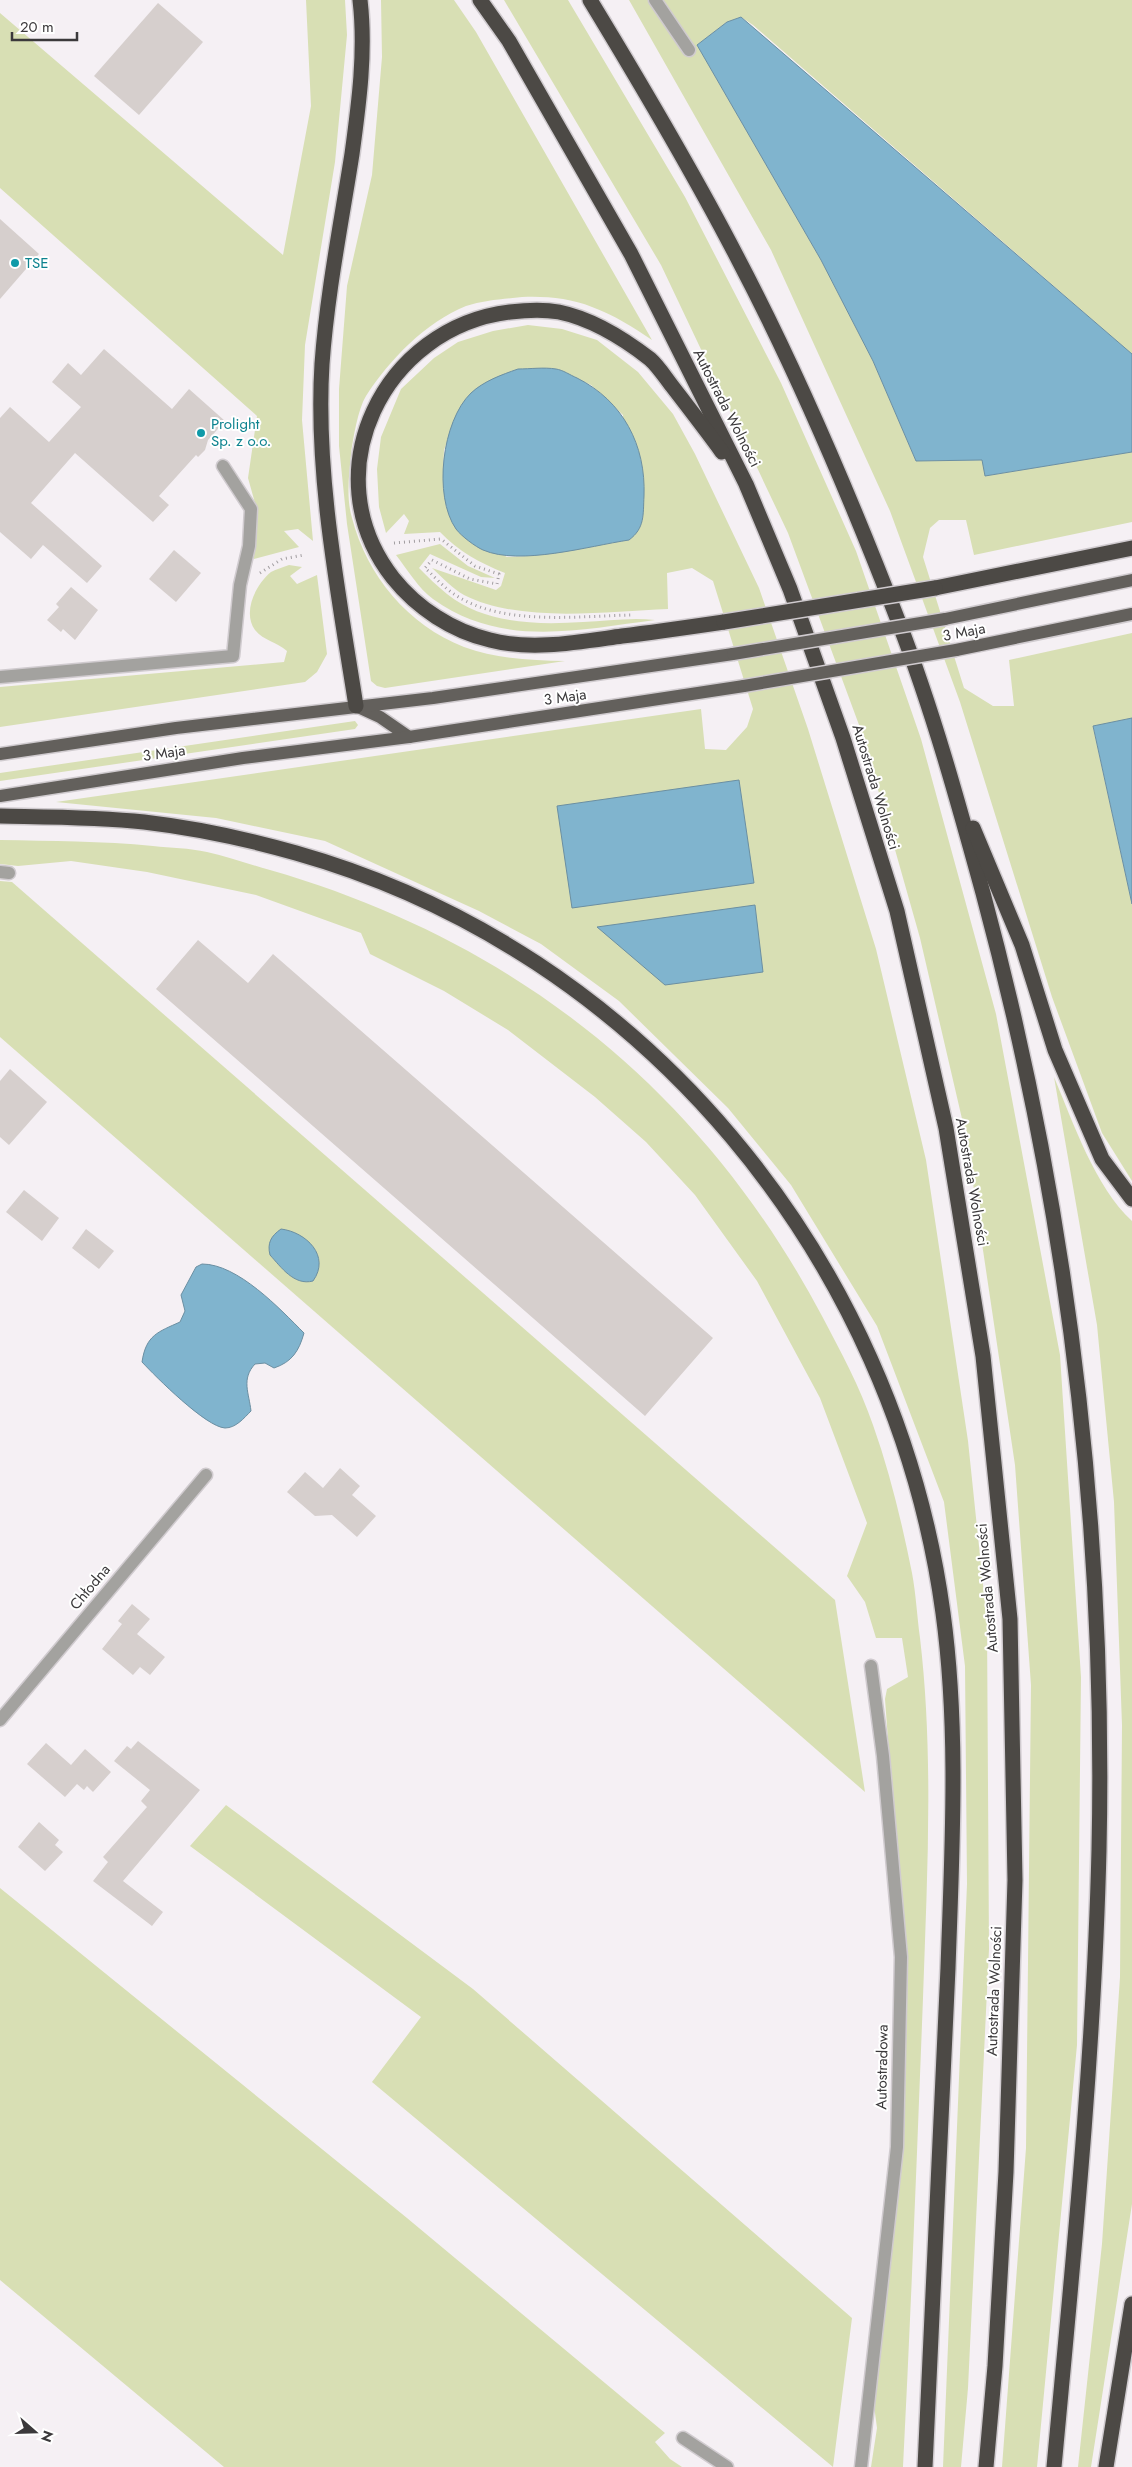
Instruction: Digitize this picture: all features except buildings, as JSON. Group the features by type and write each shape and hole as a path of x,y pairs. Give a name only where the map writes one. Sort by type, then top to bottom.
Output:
{"highway":[{"path":"356,706 330,530 321,408 327,322 358,110 363,30 360,0"},
{"name":"Autostrada Wolności","path":"480,0 509,41 631,254 746,484 790,589 840,729 897,911 946,1128 983,1356 1010,1619 1015,1880 1006,2172 995,2366 986,2467"},
{"path":"590,0 643,86 739,260 799,386 900,626 949,770 1001,959 1034,1102 1071,1325 1084,1442 1093,1567 1098,1698 1099,1850 1086,2116 1054,2467"},
{"path":"746,484 652,361 598,325 559,312 540,310 492,314 462,323 438,337 412,356 381,396 370,418 360,457 358,485 362,515 376,554 400,587 414,601 428,612 459,629 490,640 533,645 597,640 724,622 935,588 1132,548"},
{"path":"949,770 1022,945 1055,1050 1102,1159 1132,1199"},
{"path":"0,816 143,822 250,841 337,866 374,880 458,918 500,941 573,989 642,1044 669,1069 706,1107 759,1168 803,1230 825,1268 876,1366 913,1473 925,1518 942,1611 951,1697 952,1828 949,1937 925,2467"},
{"path":"1106,2467 1132,2304"}],"main road":[{"name":"3 Maja","path":"0,754 176,728 433,698 733,654 945,619 1132,580"},
{"name":"3 Maja","path":"0,796 242,758 409,737 744,686 956,650 1132,614"},
{"path":"356,706 380,717 409,737"}],"street":[{"path":"655,0 689,50"},
{"path":"0,677 232,656 240,585 249,546 251,508 223,466"},
{"name":"Chłodna","path":"0,1720 206,1475"},
{"name":"Autostradowa","path":"861,2467 897,2147 901,1957 882,1756 871,1666"},
{"path":"683,2438 727,2467"}],"path":[{"path":"394,543 441,539 475,566 499,574 497,584 470,579 432,560 425,568 457,596 493,612 548,617 641,615"},
{"path":"240,585 282,559 304,555"}],"green space":[{"path":"306,0 345,0 347,35 335,162 305,345 302,420 313,541 298,529 284,531 299,547 254,559 255,503 248,478 257,416 0,188 0,13 283,255 311,106"},
{"path":"381,0 454,0 476,32 652,340 616,318 584,304 549,297 522,297 487,301 466,306 451,313 423,332 397,356 375,382 363,402 356,424 351,454 349,494 350,510 359,539 379,579 408,612 425,626 444,638 464,647 501,656 565,661 385,688 377,686 371,681 347,524 339,446 339,389 347,286 372,175 382,57"},
{"path":"504,0 568,0 685,197 781,383 856,551 921,739 996,1014 1060,1355 1081,1677 1077,2045 1037,2467 1002,2467 1026,2148 1031,1685 1015,1465 966,1136 920,938 862,733 788,533 661,265"},
{"path":"629,0 1132,0 1132,354 753,25 741,17 727,22 697,45 821,260 873,361 916,461 983,460 985,476 1132,452 1132,522 974,555 966,520 939,520 930,528 923,557 964,688 993,706 1014,706 1009,660 1132,633 1132,718 1093,727 1132,904 1132,1181 1102,1133 1052,997 960,702 890,511 771,250"},
{"path":"528,325 562,329 597,340 638,372 673,414 695,454 759,588 808,729 876,949 926,1160 968,1441 987,1623 989,1949 968,2388 961,2467 943,2467 967,1884 965,1666 944,1502 877,1326 791,1185 728,1108 619,1001 541,944 479,911 325,841 216,818 56,802 701,709 705,749 726,750 747,727 753,709 713,581 692,568 667,573 668,609 564,614 511,610 487,604 464,595 432,568 496,590 501,586 505,573 470,556 440,532 404,534 409,521 404,514 386,533 379,507 377,469 381,437 401,389 434,358 458,342 493,331","holes":["557,369 591,385 623,415 629,540 528,556 507,557 457,530 446,505 443,470 444,450 456,418"]},
{"path":"440,544 468,566 495,578 481,577 430,554 419,568 436,585 462,604 494,617 547,623 628,619 655,620 569,631 541,632 513,630 486,624 459,614 433,599 418,584 396,555"},
{"path":"289,565 302,567 290,576 297,584 317,575 327,654 317,672 305,682 0,727 0,687 284,662 287,651 255,630 251,623 250,607 256,591 265,577 271,572"},
{"path":"355,721 358,725 355,729 0,781 0,773"},
{"path":"0,840 134,844 194,850 223,856 359,900 443,938 521,983 593,1035 659,1094 720,1161 774,1235 822,1316 850,1370 868,1411 890,1480 913,1581 924,1683 928,1773 928,1863 903,2467 871,2467 877,2428 873,2398 904,1956 885,1699 887,1689 908,1677 902,1638 876,1638 865,1602 847,1576 867,1523 820,1398 757,1281 695,1195 646,1142 595,1097 508,1030 444,991 370,954 361,933 256,895 147,872 71,861 18,866 0,864"},
{"path":"0,881 12,882 835,1600 865,1792 0,1037"},
{"path":"1054,1077 1077,1133 1096,1172 1119,1207 1132,1221 1132,2204 1091,2467 1078,2467 1102,2244 1120,1977 1122,1725 1114,1502 1097,1325"},
{"path":"226,1805 473,1989 852,2318 833,2467 372,2082 421,2017 190,1846"},
{"path":"0,1888 407,2218 665,2433 655,2442 670,2459 682,2467 224,2467 0,2280"}],"water":[{"path":"741,17 1132,354 1132,452 985,476 982,460 916,461 873,361 821,260 697,45 727,22"},
{"path":"542,368 564,371 593,388 619,412 636,442 644,477 641,526 629,540 555,553 516,556 483,550 461,535 456,529 449,515 443,479 447,440 453,421 471,393 481,385 518,369"},
{"path":"1132,718 1132,904 1093,726"},
{"path":"739,780 754,883 572,908 557,806"},
{"path":"755,905 763,972 665,985 597,927"},
{"path":"281,1229 299,1235 313,1247 319,1263 318,1272 313,1281 306,1282 294,1278 283,1270 270,1255 269,1247 271,1240"},
{"path":"202,1264 230,1271 244,1280 271,1301 304,1333 294,1355 286,1363 274,1368 265,1363 255,1364 248,1375 247,1381 251,1411 240,1422 229,1428 217,1425 194,1411 142,1362 150,1340 159,1332 180,1322 185,1311 181,1295 196,1267"}],"place":[{"name":"TSE","path":"15,263"},
{"name":"Prolight Sp. z o.o.","path":"201,433"}]}
